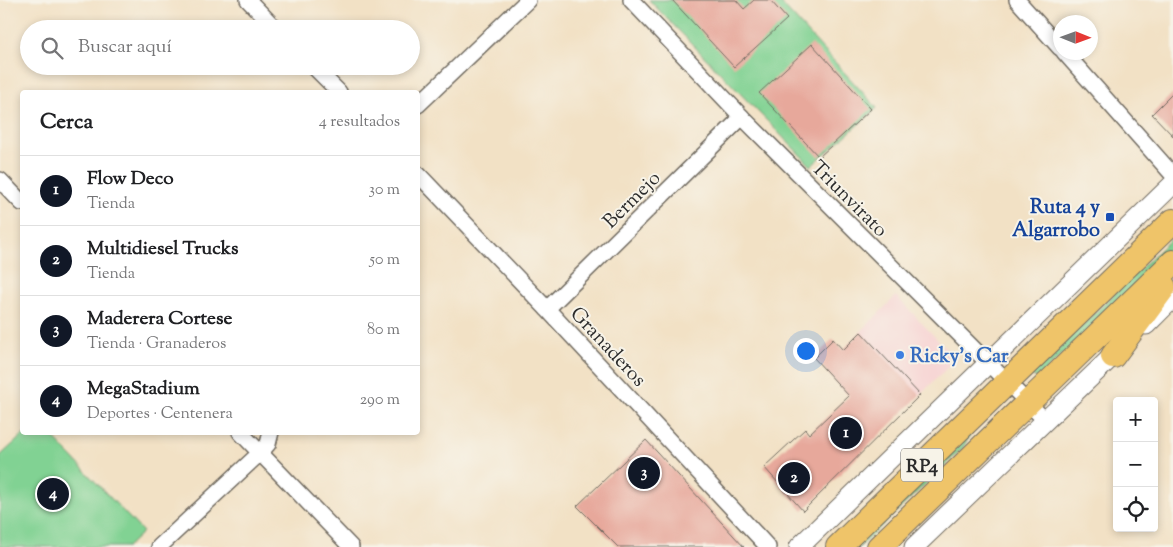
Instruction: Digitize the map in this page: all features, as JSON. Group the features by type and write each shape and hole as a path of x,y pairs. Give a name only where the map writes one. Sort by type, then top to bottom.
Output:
{"main road":[{"name":"RP4","path":"838,547 1173,221"},
{"name":"RP4","path":"883,546 1173,262"},
{"path":"1113,356 1173,274"}],"street":[{"path":"248,0 267,20"},
{"path":"420,103 528,0"},
{"name":"Triunvirato","path":"631,0 742,117 1045,420"},
{"path":"1017,0 1053,40"},
{"path":"1071,60 1173,175"},
{"path":"322,75 337,90"},
{"name":"Bermejo","path":"548,309 742,117"},
{"name":"Granaderos","path":"420,176 548,309 768,547"},
{"path":"0,180 20,201"},
{"path":"799,547 1173,184"},
{"path":"914,547 1173,298"},
{"path":"243,435 351,547"},
{"path":"159,547 260,453 268,444 270,435"}],"shaded area":[{"name":"Ricky's Car","path":"896,296 956,359 902,413 843,350"}],"green space":[{"path":"649,0 778,0 877,108 811,166"},
{"path":"1173,237 1173,248 1038,378 1032,376 1032,374"},
{"path":"975,426 963,448 860,547 850,547"},
{"path":"23,435 51,435 143,532 127,547 0,547 0,456"}],"building":[{"path":"672,0 736,0 744,9 754,0 770,0 787,19 734,67"},
{"path":"812,44 871,109 819,157 759,93"},
{"path":"1173,93 1173,136 1152,114"},
{"path":"861,332 920,395 803,511 764,467 805,429 809,434 849,396 814,358 833,339 843,350"},
{"path":"646,440 744,547 618,547 577,506"}],"place":[{"name":"Ruta 4 y Algarrobo","path":"1110,217"},
{"name":"Ricky's Car","path":"900,355"},
{"name":"Flow Deco","path":"846,433"},
{"name":"Maderera Cortese","path":"644,473"},
{"name":"Multidiesel Trucks","path":"794,478"},
{"name":"MegaStadium","path":"53,494"}]}
